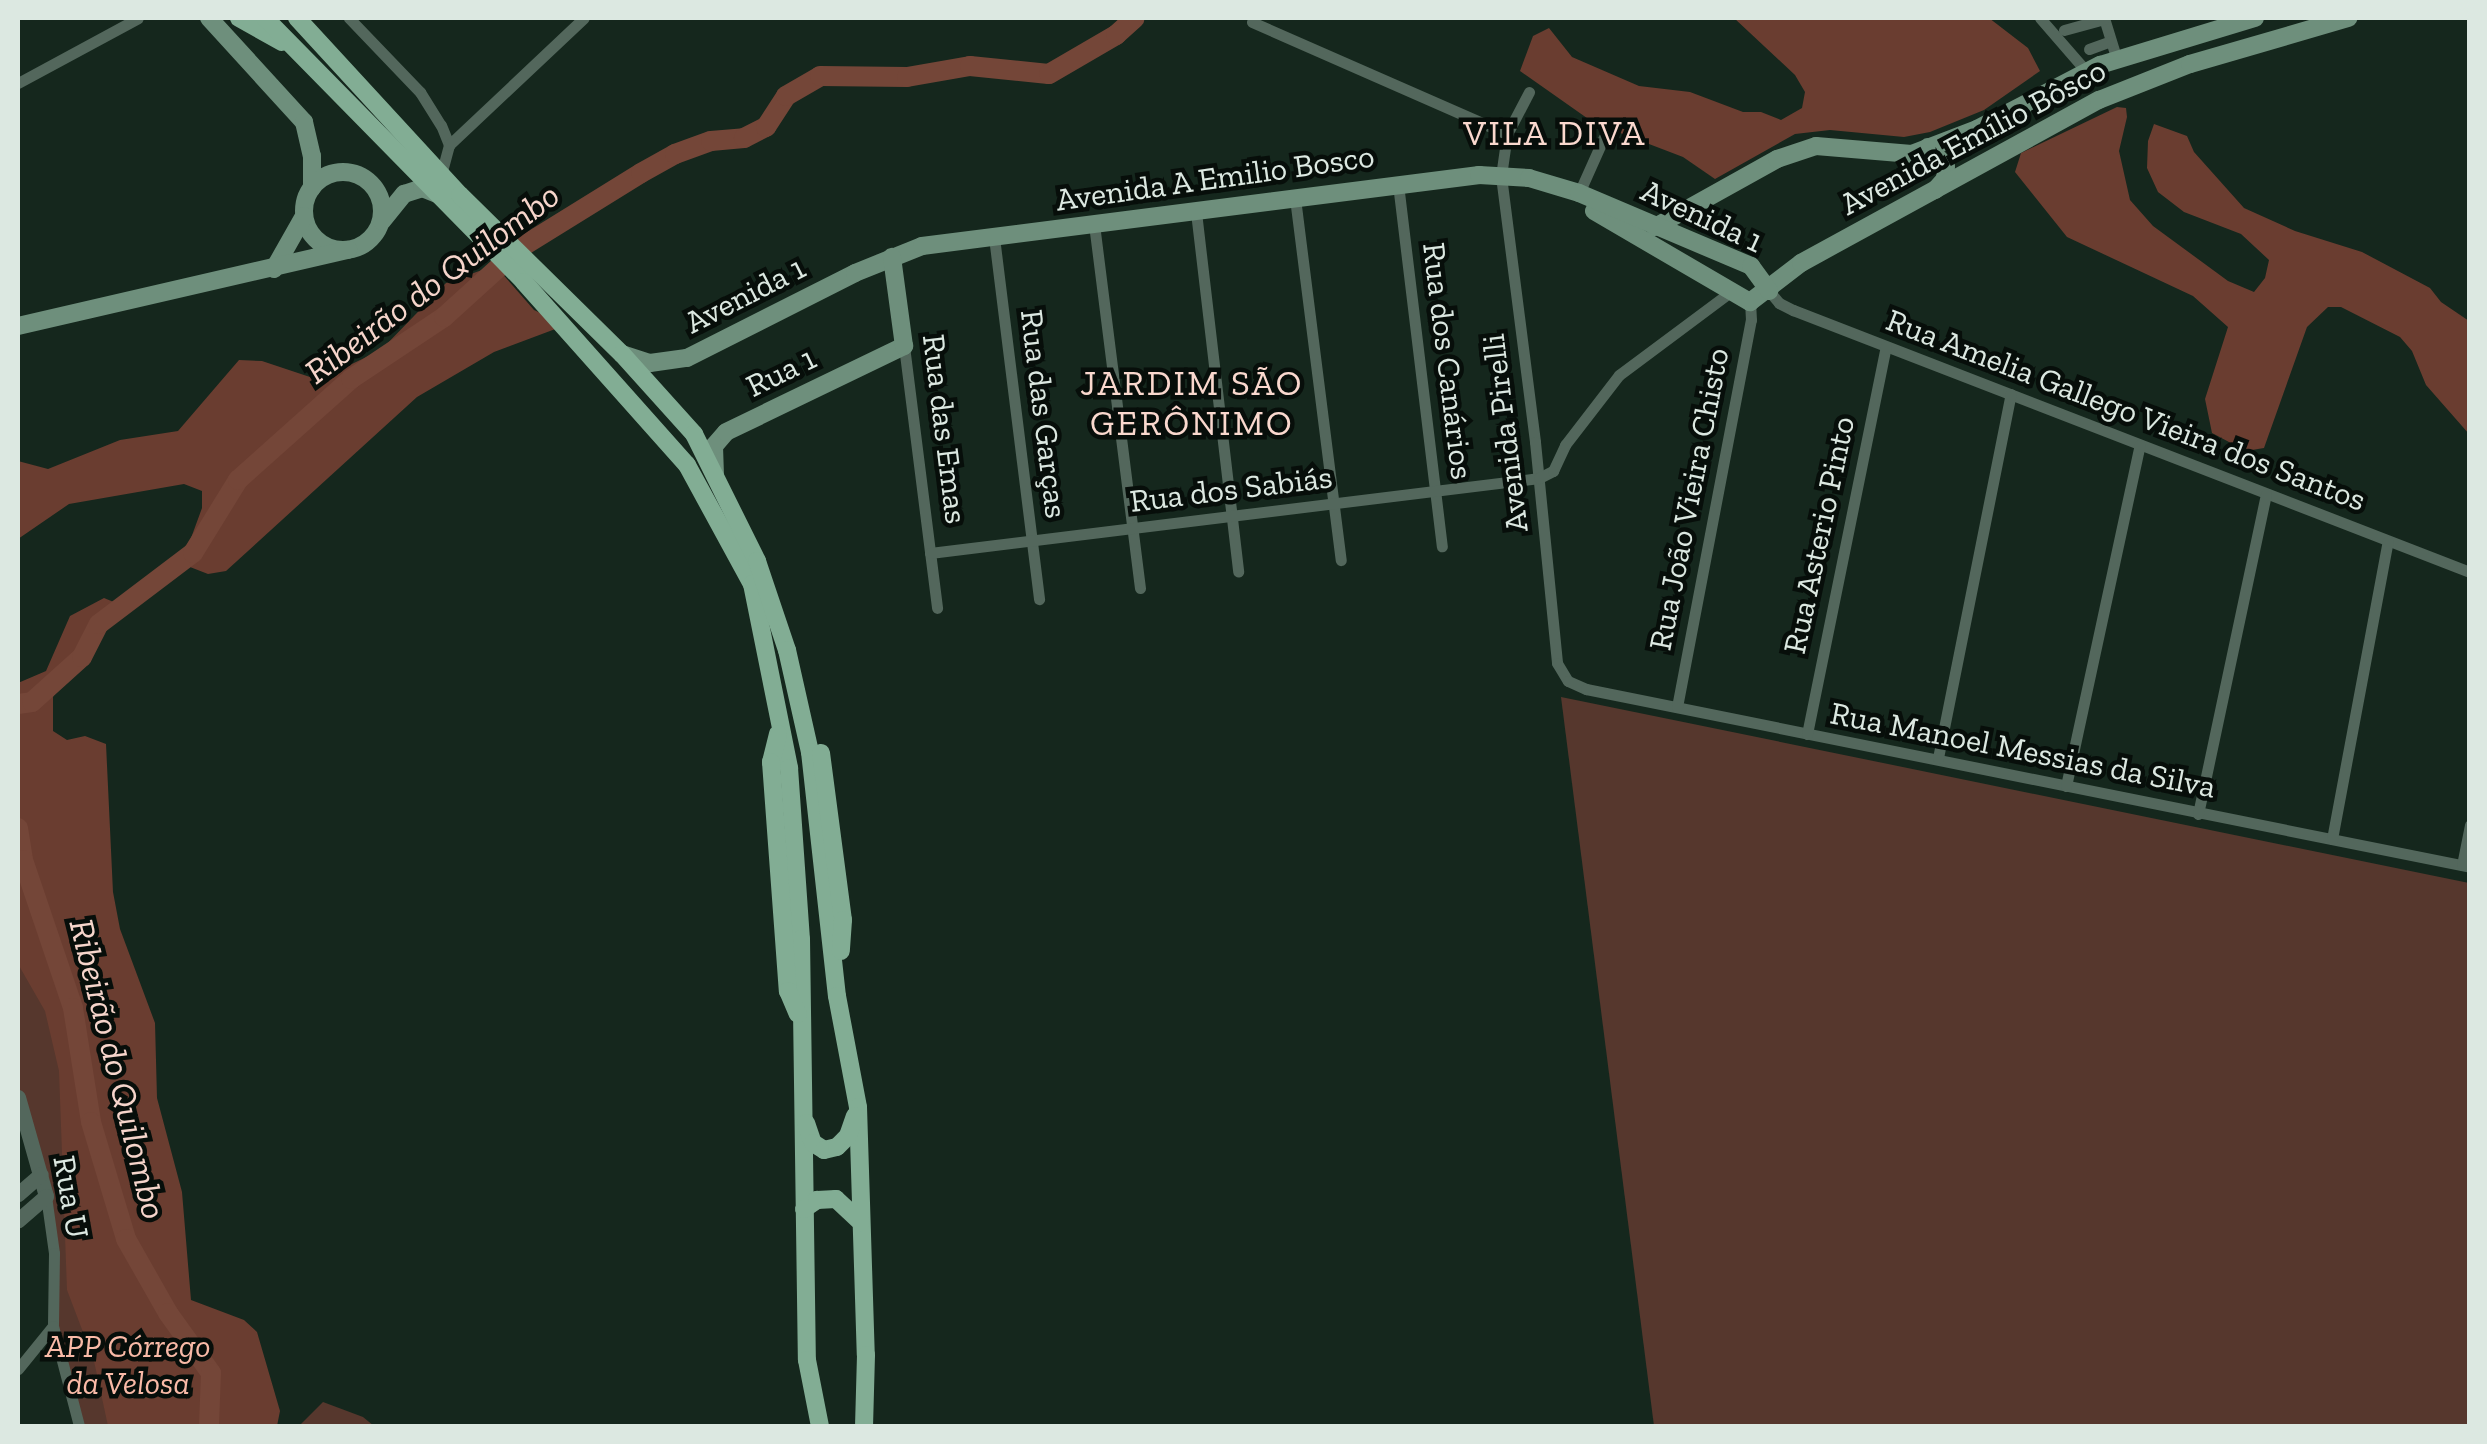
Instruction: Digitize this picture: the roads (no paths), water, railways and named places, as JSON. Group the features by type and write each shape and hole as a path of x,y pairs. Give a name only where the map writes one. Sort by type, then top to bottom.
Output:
{"main road":[{"path":"210,18 304,122 312,156 312,188 304,216 274,270"},
{"path":"239,18 298,52"},
{"path":"265,18 437,194 622,354 694,434 757,562 787,650 810,752 837,996 858,1107 864,1426"},
{"path":"297,18 309,26 442,172 498,244"},
{"name":"Avenida Emílio Bôsco","path":"1656,227 1777,159 1816,146 1912,154 1977,128 2119,52 2218,22 2255,18"},
{"name":"Avenida Emílio Bôsco","path":"1750,302 1801,263 2024,138 2150,77 2324,21 2348,18"},
{"path":"2119,52 2130,72 2150,77"},
{"path":"1928,147 1946,166 1945,179 1935,191"},
{"path":"312,188 337,172 357,175 378,196 378,225"},
{"name":"Avenida A Emilio Bosco","path":"892,257 922,246 1398,184 1501,176 1546,182"},
{"path":"1546,182 1750,302"},
{"name":"Avenida 1","path":"1546,182 1751,266 1769,290"},
{"path":"18,326 348,250 366,242 404,194 422,188 437,194"},
{"path":"304,216 319,242 348,250"},
{"name":"Avenida 1","path":"622,354 650,363 688,358 892,257"},
{"name":"Rua das Emas","path":"892,257 904,346"},
{"path":"1729,292 1751,266"},
{"path":"530,276 687,465 752,584 789,768 802,1024 807,1360 820,1426"},
{"name":"Rua 1","path":"715,475 714,446 726,432 904,346"},
{"path":"803,1118 813,1143 824,1150 837,1147 848,1136 858,1107"},
{"path":"804,1209 817,1200 836,1199 860,1222"}],"street":[{"path":"18,83 138,18"},
{"path":"349,18 420,92 449,145"},
{"path":"442,172 449,145 584,18"},
{"path":"2040,18 2086,70"},
{"path":"2064,30 2104,18 2119,52 2089,49"},
{"path":"1252,22 1506,134 1529,92"},
{"name":"Avenida Pirelli","path":"1506,134 1501,176 1535,442 1557,663 1568,681"},
{"path":"1579,194 1604,137"},
{"name":"Rua dos Canários","path":"1398,184 1442,546"},
{"path":"1295,198 1340,560"},
{"path":"1196,212 1238,572"},
{"path":"1094,224 1140,588"},
{"name":"Rua das Garças","path":"994,236 1039,598"},
{"name":"Rua Amelia Gallego Vieira dos Santos","path":"1769,290 1779,304 2470,572"},
{"path":"1539,478 1553,470 1565,445 1619,375 1729,292"},
{"name":"Rua João Vieira Chisto","path":"1677,707 1752,320 1750,302"},
{"name":"Rua das Emas","path":"904,346 937,608"},
{"name":"Rua Asterio Pinto","path":"1806,734 1886,347"},
{"path":"1938,758 2011,394"},
{"path":"1535,442 1553,452 1565,445"},
{"path":"2066,786 2140,445"},
{"name":"Rua dos Sabiás","path":"930,552 1539,478"},
{"path":"2198,814 2266,494"},
{"path":"2332,839 2388,541"},
{"name":"Rua Manoel Messias da Silva","path":"1568,681 1806,734 2466,866"},
{"path":"2466,866 2470,825"},
{"name":"Rua U","path":"18,1097 42,1174 54,1253 53,1326 79,1426"},
{"path":"18,1194 42,1174"},
{"path":"18,1220 46,1196"},
{"path":"18,1369 53,1326"}],"waterway":[{"name":"Ribeirão do Quilombo","path":"18,704 32,702 82,657 99,624 193,553 238,480 351,379 444,317 520,248 641,173 675,154 711,141 744,138 766,127 786,96 820,76 907,77 970,66 1049,74 1116,35 1135,18"},
{"name":"Ribeirão do Quilombo","path":"18,828 23,860 73,1008 91,1122 126,1239 168,1313 211,1373 209,1426"}],"district":[{"name":"VILA DIVA","path":"1555,133"},
{"name":"JARDIM SÃO GERÔNIMO","path":"1192,403"}],"park label":[{"name":"APP Córrego da Velosa","path":"128,1366"}]}
